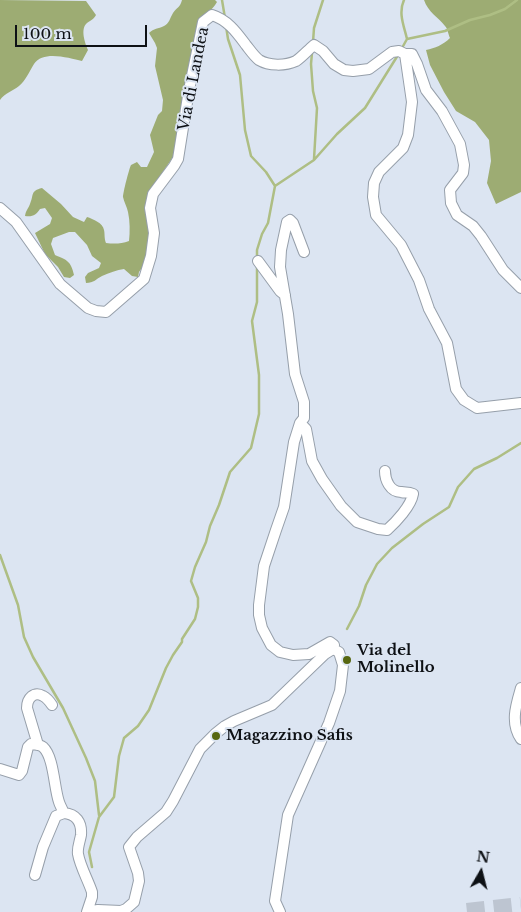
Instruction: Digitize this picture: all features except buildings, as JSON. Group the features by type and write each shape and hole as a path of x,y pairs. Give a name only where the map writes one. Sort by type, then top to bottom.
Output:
{"street":[{"name":"Via di Landea","path":"0,208 16,222 60,284 88,308 106,312 144,279 154,233 150,208 153,194 178,159 189,90 203,22 212,15 220,18 235,30 259,60 271,64 284,65 297,60 314,45 323,50 334,64 344,70 353,71 369,69 392,52 399,51 405,54"},
{"path":"521,288 504,270 473,226 457,215 451,203 450,190 463,173 464,165 460,144 442,111 426,90 412,54 405,54 412,102 408,135 403,148 379,172 374,184 373,198 376,215 401,245 418,280 428,309 446,343 456,389 464,400 477,408 521,403"},
{"path":"304,252 293,223 290,220 281,250 280,267 295,374 304,402 304,418 300,423 294,442 284,508 264,566 259,615 262,628 271,645 280,652 293,655 309,654 330,642 334,645 333,649"},
{"path":"258,261 285,295"},
{"path":"300,423 306,429 312,461 340,506 357,522 387,530 394,524 412,500 413,494 397,492 390,487 385,478 385,471"},
{"path":"35,875 43,847 56,816 64,813 75,816 79,821 82,833 78,857 92,892 88,912 98,910 121,911 126,909 134,902 139,881 130,847 137,837 166,812 174,801 200,749 225,726 272,705 325,654 333,649"},
{"path":"280,912 275,901 288,814 329,723 340,691 344,665 339,652 333,649"},
{"path":"521,688 516,704 514,721 521,739"},
{"path":"38,745 27,708 28,698 34,695 42,695 52,705"},
{"path":"0,769 19,775 22,771 28,747 31,744 43,747 47,752 59,803 64,813"}],"green space":[{"path":"0,0 86,1 96,15 87,23 84,29 88,50 82,61 56,56 43,57 34,64 26,79 17,88 0,100"},
{"path":"182,0 215,0 217,2 197,25 173,157 149,192 150,233 146,262 138,277 132,276 124,269 86,283 85,277 88,273 99,268 101,263 92,256 87,245 75,232 69,232 53,238 51,244 55,255 70,264 74,275 70,278 64,277 58,267 45,254 35,233 50,224 52,218 45,208 40,209 34,215 25,216 33,194 36,190 42,188 73,217 84,222 87,217 102,225 106,243 129,241 129,215 123,197 126,181 131,165 137,162 141,167 147,167 154,152 150,135 158,115 162,111 163,100 155,66 157,48 149,33 167,24"},
{"path":"424,0 521,0 521,192 496,204 487,183 491,161 489,140 475,122 456,111 430,65 426,50 445,43 450,38 446,27 431,11"}],"waterway":[{"path":"222,0 225,18"},
{"path":"313,42 314,28 323,0"},
{"path":"404,0 402,15 407,39"},
{"path":"402,48 407,39 445,31 470,20 505,9 517,0"},
{"path":"226,26 228,39 240,75 245,130 251,156 266,172 275,186"},
{"path":"312,53 313,91 317,108 314,159"},
{"path":"257,259 257,250 268,223 275,186 314,160 337,134 365,108 398,55"},
{"path":"92,867 89,852 99,817 114,797 119,756 124,738 138,726 149,710 166,668 195,619 198,598 191,581 195,567 206,542 230,472 251,448 259,414 259,375 252,321 257,302 257,267"},
{"path":"347,629 377,564 392,548 449,507 458,487 474,469 497,458 521,443"},
{"path":"0,555 18,605 24,637 33,657 63,708 95,781 99,815"}],"tunnel":[{"path":"467,912 521,906"}],"place":[{"name":"Via del Molinello","path":"347,660"},
{"name":"Magazzino Safis","path":"216,736"}]}
